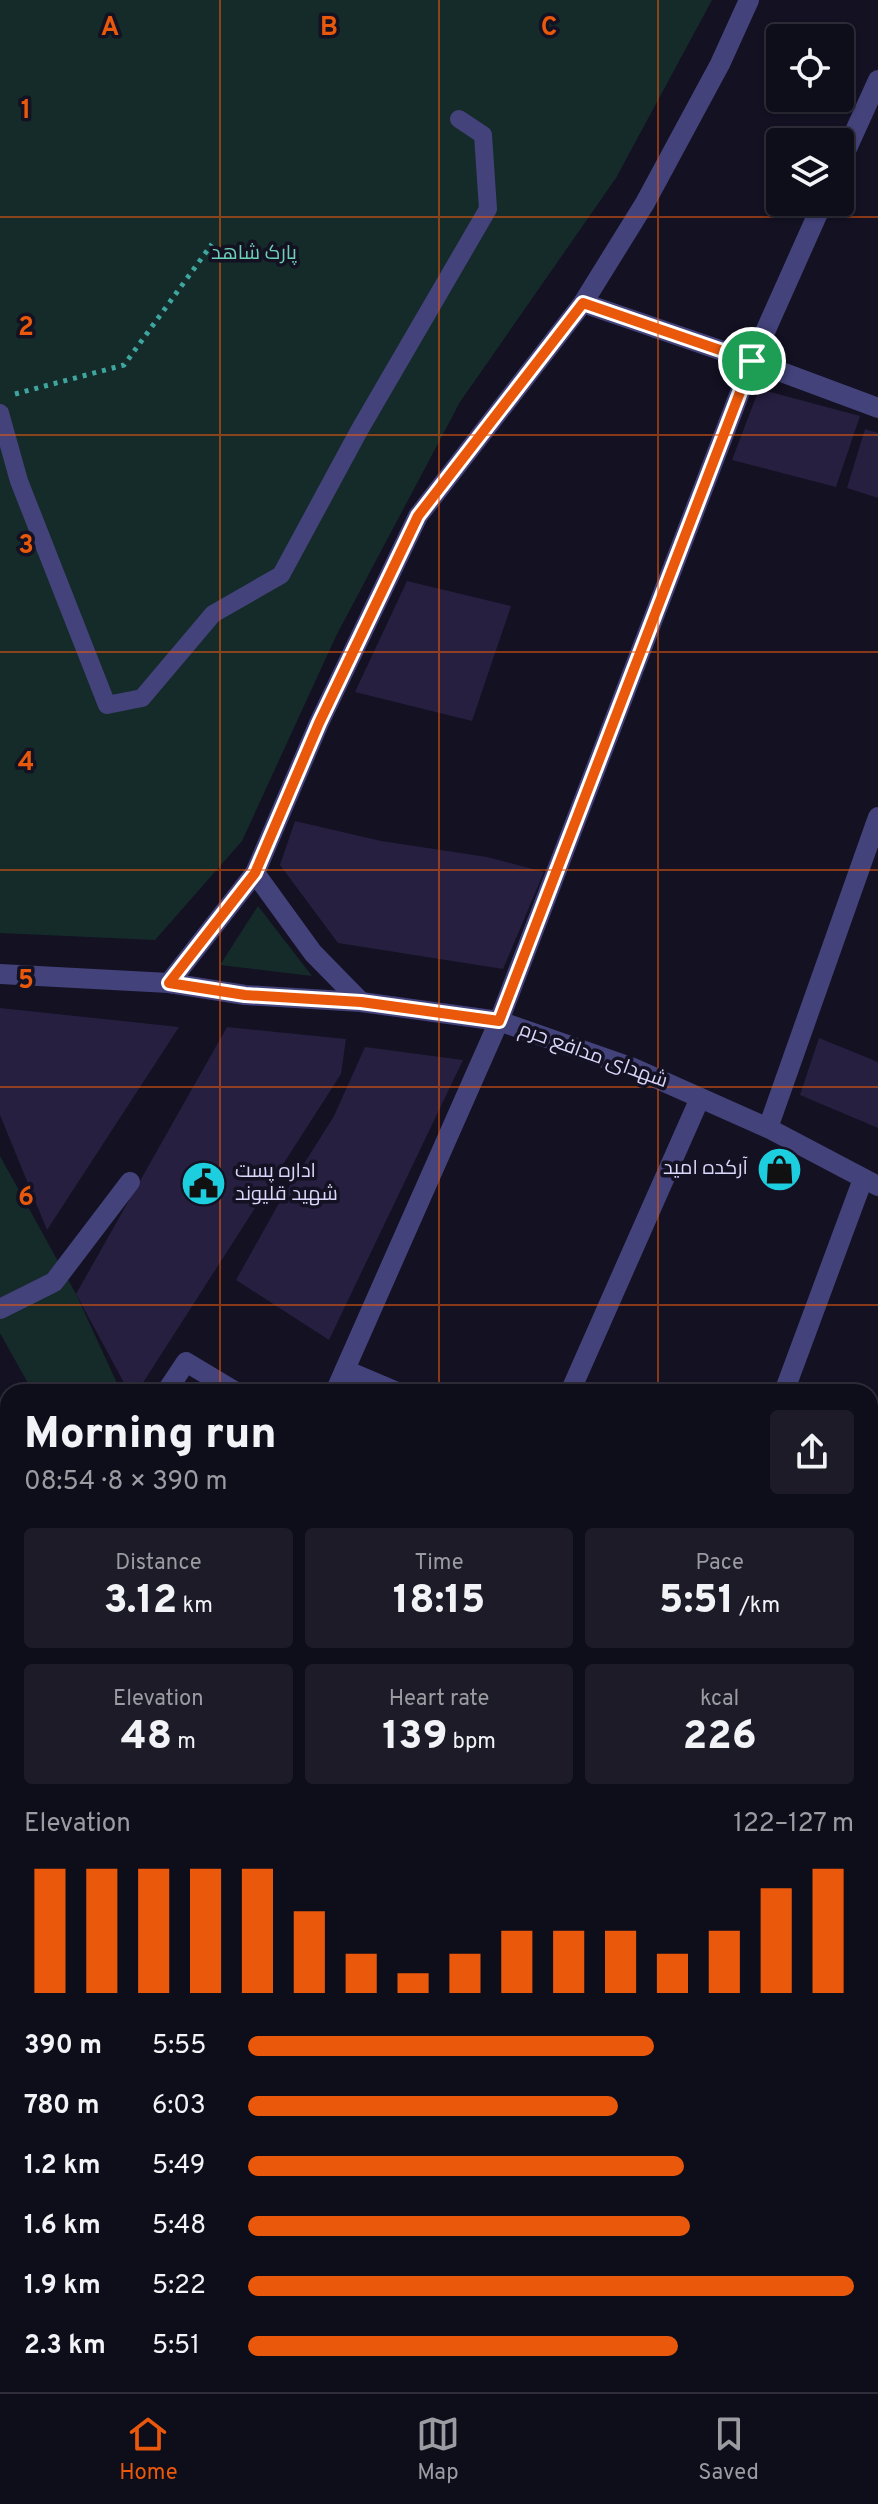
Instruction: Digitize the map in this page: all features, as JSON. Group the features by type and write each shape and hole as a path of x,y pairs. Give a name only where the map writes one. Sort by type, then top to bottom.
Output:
{"street":[{"path":"169,983 255,873 319,723 418,516 583,303 653,189 720,64 749,0"},
{"path":"854,133 878,80"},
{"path":"339,1384 499,1021 752,361 817,216"},
{"path":"583,303 878,408"},
{"path":"768,1128 878,817"},
{"path":"255,873 313,953 361,1002"},
{"name":"شهدای مدافع حرم","path":"0,974 169,983 245,995 361,1002 499,1021 633,1068 768,1128 870,1183"},
{"path":"574,1384 700,1098"},
{"path":"0,1309 54,1282 130,1182"},
{"path":"787,1384 870,1183"},
{"path":"171,1384 186,1362 223,1384"},
{"path":"345,1370 378,1384"}],"lane":[{"path":"0,413 19,481 107,705 142,698 213,614 281,575 360,429 488,209 483,135 459,119"}],"path":[{"path":"14,394 124,365 212,244"}],"green space":[{"name":"پارک شاهد","path":"0,0 712,0 616,178 460,402 336,636 242,841 155,940 0,933"},
{"path":"258,906 312,976 220,965"},
{"path":"0,1156 76,1294 117,1384 29,1384 0,1333"}],"building":[{"path":"759,389 860,416 836,487 732,460"},
{"path":"865,429 878,433 878,498 847,488"},
{"path":"407,581 511,606 472,721 355,692"},
{"path":"295,821 381,841 487,857 544,872 503,969 338,943 280,865"},
{"path":"0,1008 179,1027 47,1230 0,1115"},
{"name":"اداره پست شهید قلیوند","path":"227,1027 346,1039 341,1074 142,1384 125,1384 76,1294"},
{"path":"819,1038 878,1062 878,1128 800,1095"},
{"path":"365,1047 463,1060 329,1340 236,1280 278,1205 334,1116"}],"place":[{"name":"آرکده امید","path":"779,1169"},
{"name":"اداره پست شهید قلیوند","path":"204,1184"}],"route":[{"path":"583,303 752,361 499,1021 361,1002 245,995 169,983 255,873 319,723 418,516 583,303"}]}
